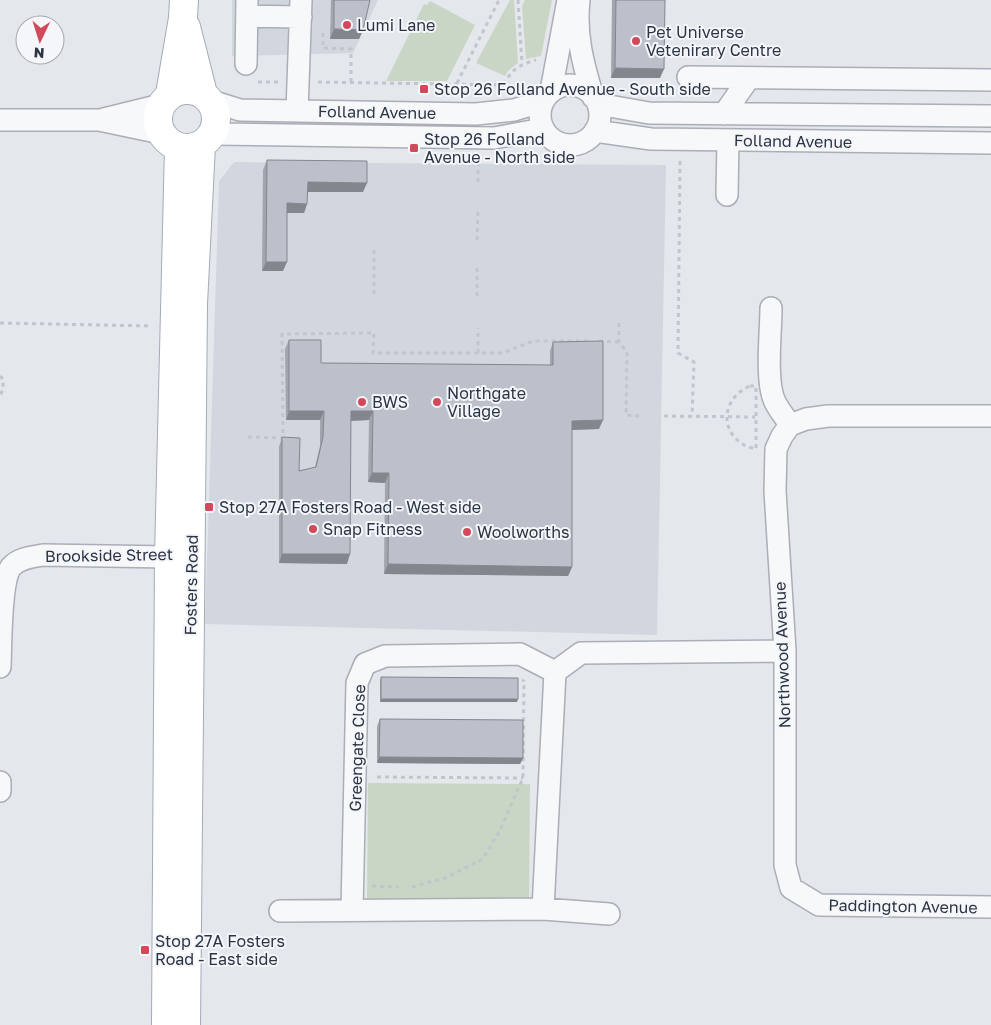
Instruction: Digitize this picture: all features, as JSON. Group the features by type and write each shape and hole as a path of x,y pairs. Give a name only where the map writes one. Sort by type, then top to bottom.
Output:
{"main road":[{"path":"184,9 207,97 216,113 216,123 188,140 158,123 158,114 166,99 184,9"},
{"path":"166,99 186,89 207,97"},
{"name":"Fosters Road","path":"166,1025 180,554 193,304 188,140"},
{"name":"Fosters Road","path":"180,554 186,1025"}],"street":[{"path":"568,0 547,96 539,115 542,129 552,140 570,146 580,144 589,139 599,123 600,113 582,59 577,15 579,0"},
{"path":"248,73 247,8 301,9 297,111"},
{"path":"688,77 991,80"},
{"path":"724,114 749,78"},
{"path":"547,96 560,87 578,86 586,90 596,100"},
{"name":"Folland Avenue","path":"207,97 240,110 476,114 514,110 547,96"},
{"path":"0,120 99,120 166,99"},
{"name":"Folland Avenue","path":"596,100 649,112 991,116"},
{"name":"Folland Avenue","path":"99,120 188,140 494,138 542,129"},
{"name":"Folland Avenue","path":"595,131 650,140 991,143"},
{"path":"727,195 728,140"},
{"path":"771,308 771,389 774,401 790,425 806,419 828,416 991,416"},
{"name":"Northwood Avenue","path":"790,425 776,449 775,474 785,651 785,865 790,888"},
{"name":"Brookside Street","path":"0,667 4,582 10,568 24,558 43,555 180,554"},
{"path":"543,909 556,672 581,653 785,651"},
{"name":"Greengate Close","path":"352,910 357,683 366,664 385,656 520,654 556,672"},
{"path":"0,782 0,791"},
{"name":"Paddington Avenue","path":"790,888 819,905 991,907"},
{"path":"280,910 543,909 609,914"}],"path":[{"path":"457,83 499,0"},
{"path":"518,0 522,64"},
{"path":"323,29 323,48 351,49 351,82"},
{"path":"504,84 511,72 522,64 544,59"},
{"path":"248,73 298,82 504,84"},
{"path":"504,84 508,92"},
{"path":"478,158 478,182"},
{"path":"680,161 678,353 694,362 692,416"},
{"path":"477,240 478,210"},
{"path":"374,250 374,295"},
{"path":"477,266 477,296"},
{"path":"619,323 619,342 627,352 626,415 639,416"},
{"path":"0,324 152,326"},
{"path":"478,328 478,353"},
{"path":"248,437 283,438 282,334 374,333 373,353 503,353 533,341 619,342"},
{"path":"0,376 3,379 3,389 0,396"},
{"path":"756,386 756,449 742,446 736,441 728,424 727,416 735,396 742,390 756,386"},
{"path":"664,416 755,417"},
{"path":"369,886 414,887 445,878 483,859 501,828 523,778 524,681 520,678"},
{"path":"372,776 523,778"}],"shaded area":[{"path":"232,0 378,0 353,53 232,56"},
{"name":"Northgate Village","path":"234,162 666,165 657,635 205,624 219,181"}],"green space":[{"path":"510,0 514,0 518,63 505,76 476,63"},
{"path":"525,0 552,0 541,56 526,59 522,6"},
{"path":"430,1 475,25 447,81 386,81 424,4 427,5"},
{"path":"368,783 530,784 529,898 367,901"}],"building":[{"path":"334,0 370,0 363,30 334,29"},
{"name":"Pet Universe Vetenirary Centre","path":"616,0 665,0 664,69 615,68"},
{"path":"267,160 367,161 367,183 308,182 307,204 287,203 287,262 266,262"},
{"path":"289,340 321,340 321,363 553,365 553,342 603,341 603,420 572,421 572,567 388,564 389,473 372,473 373,411 351,411 350,554 282,554 282,437 300,438 299,471 316,467 323,437 324,411 289,411"},
{"path":"381,677 518,678 518,699 381,699"},
{"path":"380,719 523,720 523,758 379,757"}],"place":[{"name":"Lumi Lane","path":"347,25"},
{"name":"Pet Universe Vetenirary Centre","path":"636,41"},
{"name":"Stop 26 Folland Avenue - South side","path":"424,89"},
{"name":"Stop 26 Folland Avenue - North side","path":"414,148"},
{"name":"BWS","path":"362,402"},
{"name":"Northgate Village","path":"437,402"},
{"name":"Stop 27A Fosters Road - West side","path":"209,507"},
{"name":"Snap Fitness","path":"313,529"},
{"name":"Woolworths","path":"467,532"},
{"name":"Stop 27A Fosters Road - East side","path":"145,950"}]}
